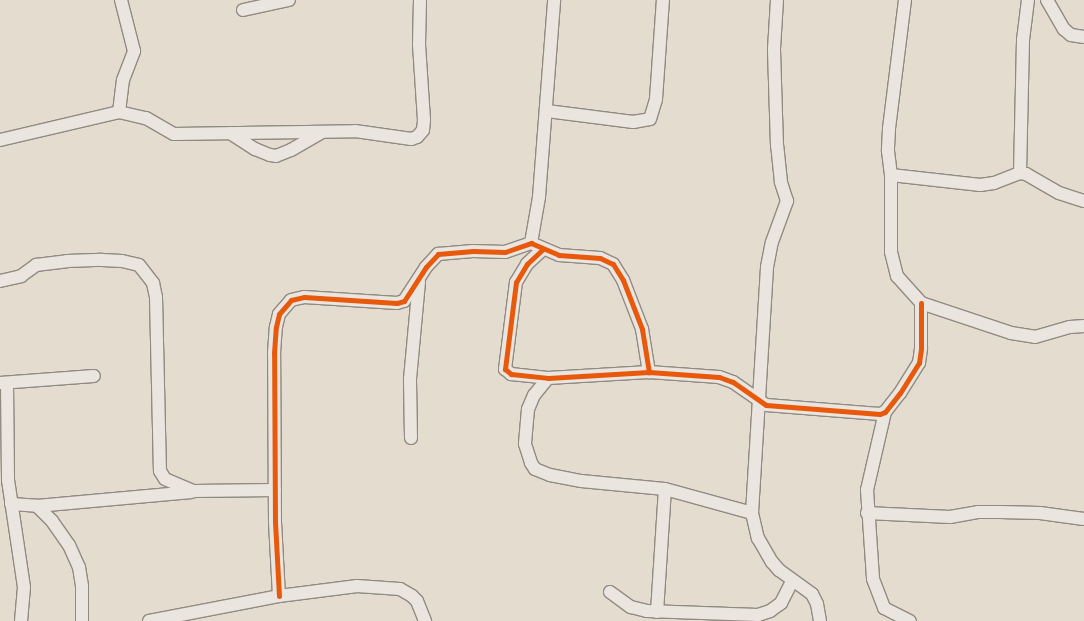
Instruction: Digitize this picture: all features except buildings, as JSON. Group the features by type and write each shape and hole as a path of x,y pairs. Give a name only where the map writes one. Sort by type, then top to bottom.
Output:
{"street":[{"path":"119,112 123,80 134,51 121,0"},
{"path":"243,10 289,0"},
{"path":"0,140 119,112 146,118 174,134 355,131 404,138 418,137 423,130 424,120 419,44 420,0"},
{"path":"531,243 539,197 547,111 548,58 554,0"},
{"path":"547,111 633,122 650,119 656,98 663,0"},
{"path":"777,0 774,49 777,146 782,182 787,201 772,242 767,267 752,513 758,538 764,550 778,570 812,594 817,604 820,621"},
{"path":"905,0 889,128 892,264 897,276 921,303 1022,336 1035,336 1070,327 1084,326"},
{"path":"1020,172 1024,40 1028,0"},
{"path":"1047,0 1064,29 1071,35 1084,37"},
{"path":"230,133 270,156 276,156 291,150 321,133"},
{"path":"891,176 980,184 994,183 1020,172 1059,193 1084,201"},
{"path":"279,596 275,490 274,353 276,327 284,306 291,300 304,296 397,303 404,301 434,257 444,252 505,252 531,243 559,255 600,258 613,264 623,280 642,329 649,372"},
{"path":"543,248 527,264 516,282 505,369 511,374 548,378 649,372 681,373 726,378 759,401 772,406 874,415 885,412"},
{"path":"0,281 21,276 36,265 67,261 122,261 138,265 153,283 156,297 158,464 165,479 183,488 202,492"},
{"path":"411,438 410,378 419,277"},
{"path":"910,621 893,614 880,602 872,578 867,490 885,412 914,374 919,363 921,303"},
{"path":"21,621 24,587 3,446 3,383 94,376"},
{"path":"548,378 534,395 528,409 525,444 535,469 550,475 581,481 665,489 752,513"},
{"path":"657,612 665,489"},
{"path":"11,504 37,506 202,492 275,490"},
{"path":"37,506 52,521 69,546 79,567 82,586 82,621"},
{"path":"867,513 950,517 978,512 1000,512 1040,513 1084,518"},
{"path":"610,592 631,607 672,617 758,615 770,612 780,603 792,581"},
{"path":"149,621 179,619 279,596 358,586 400,589 418,601 425,621"}],"cycle path":[{"path":"279,596 275,522 274,353 279,314 291,300 304,297 397,303 404,301 426,267 438,254 473,251 505,252 531,243 559,255 600,258 613,264 623,280 642,329 649,372"},
{"path":"543,249 527,264 516,282 505,369 511,374 548,378 649,372 719,377 733,382 766,405 880,414 885,412 900,393 919,363 921,303"}]}
